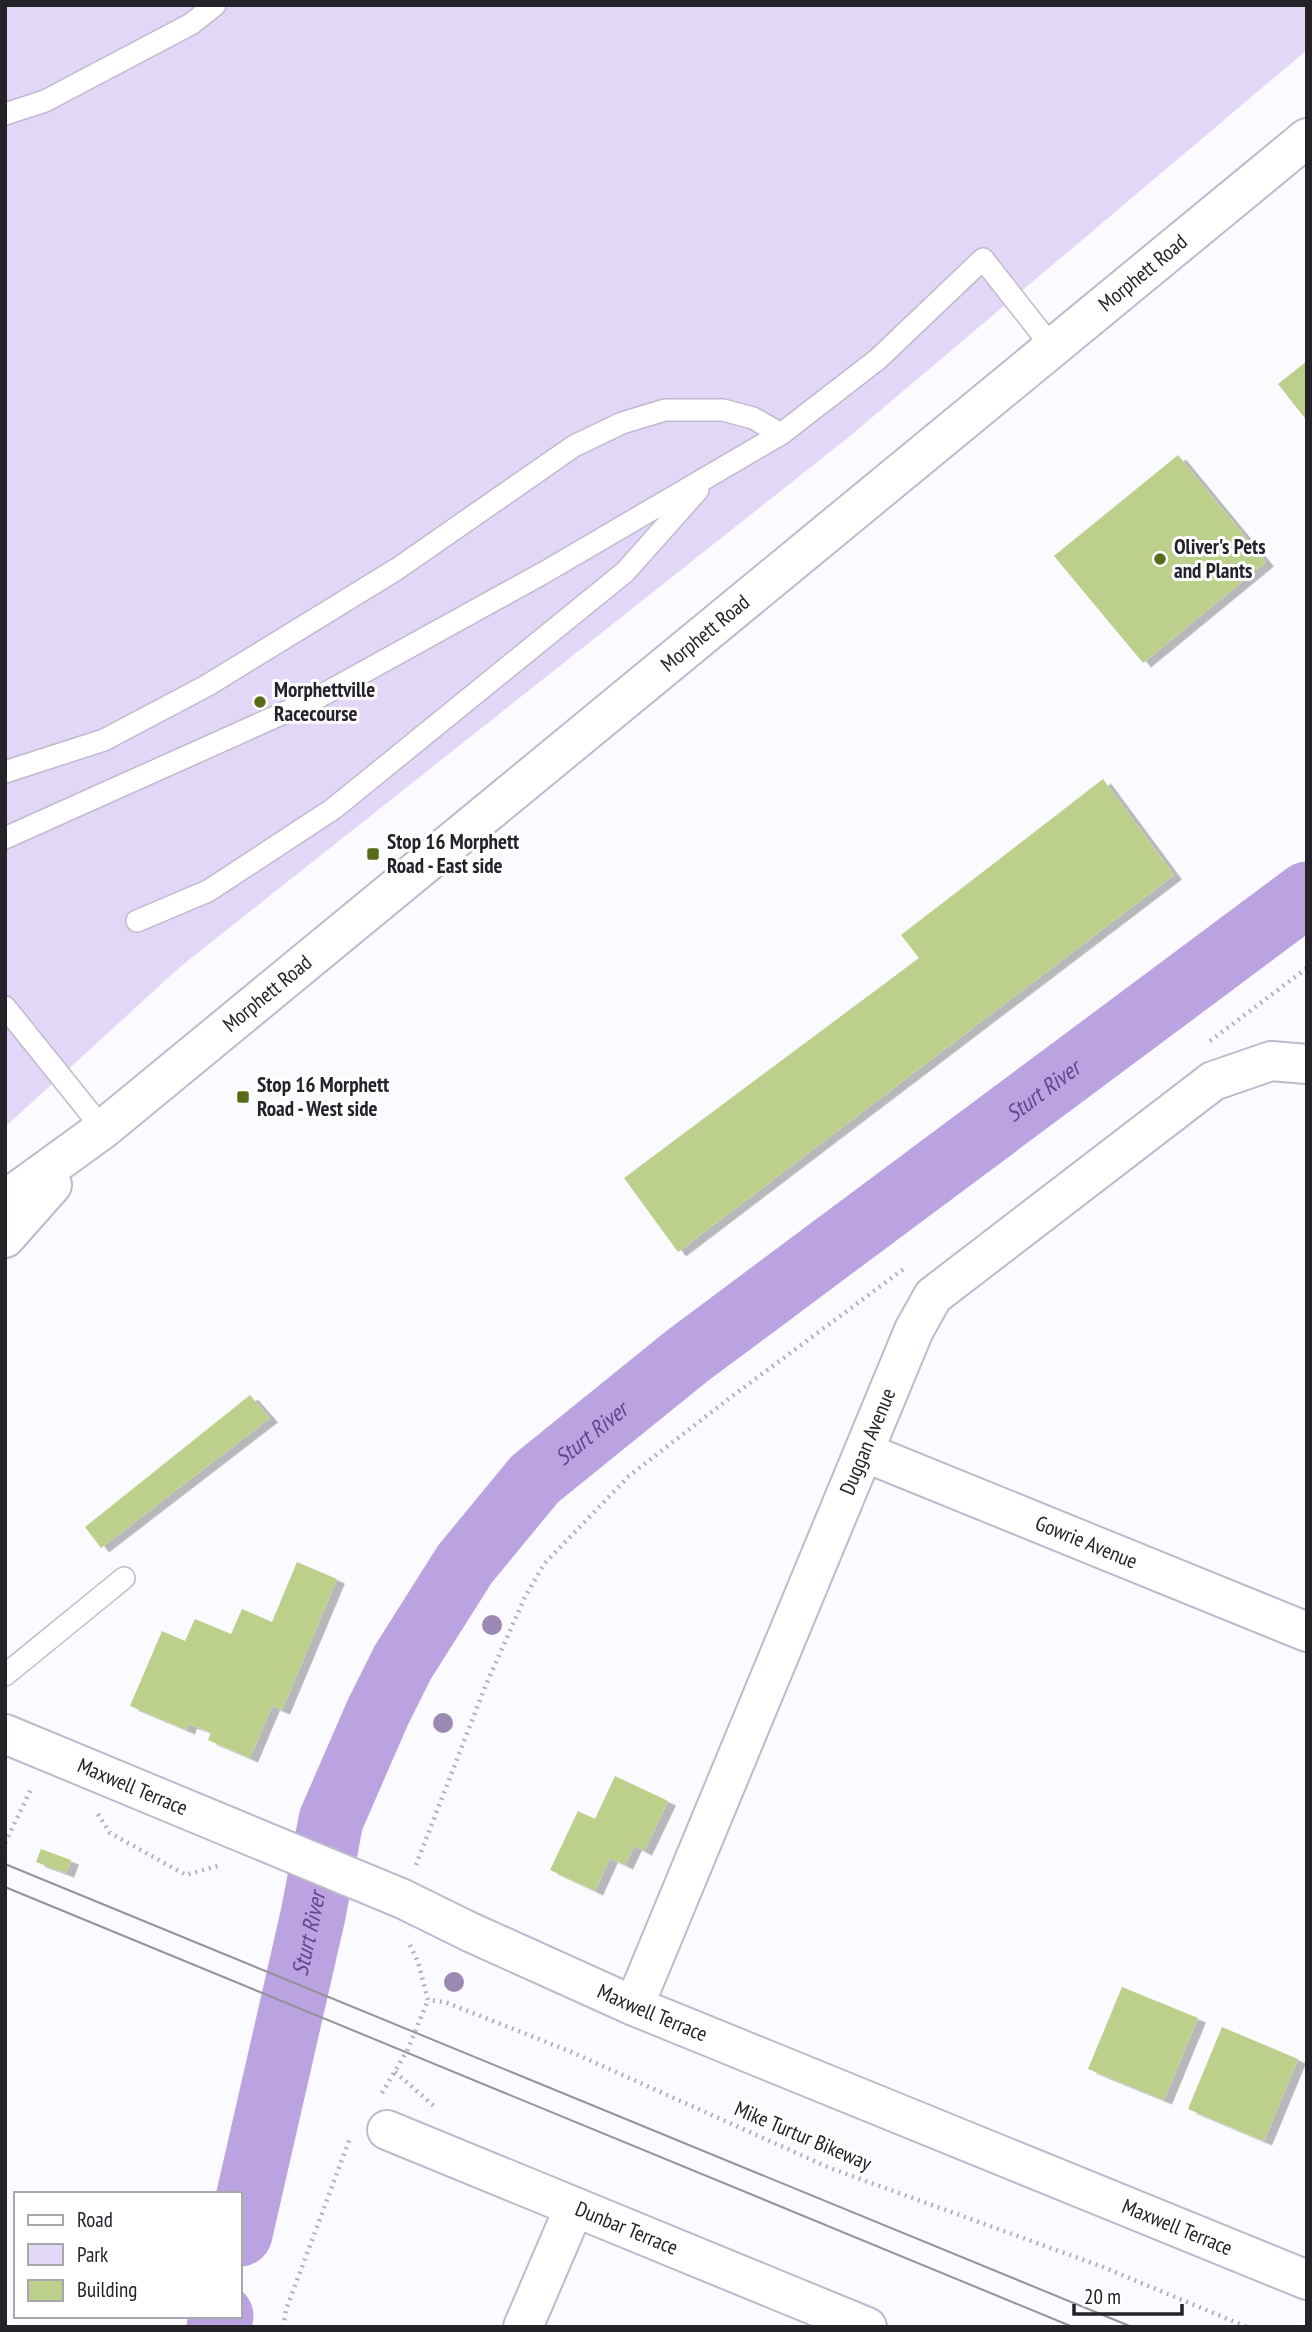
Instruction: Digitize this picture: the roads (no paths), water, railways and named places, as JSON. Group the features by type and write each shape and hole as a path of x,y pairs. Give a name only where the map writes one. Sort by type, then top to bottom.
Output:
{"street":[{"name":"Morphett Road","path":"5,1200 103,1129 1307,138"},
{"name":"Duggan Avenue","path":"634,2006 914,1330 933,1296 1213,1081 1271,1061 1307,1064"},
{"name":"Morphett Road","path":"5,1238 103,1129"},
{"name":"Gowrie Avenue","path":"864,1452 1307,1632"},
{"name":"Maxwell Terrace","path":"5,1734 403,1899 634,2006 1307,2280"},
{"name":"Dunbar Terrace","path":"379,2122 574,2208 867,2327"},
{"path":"523,2327 574,2208"}],"lane":[{"path":"5,114 45,101 191,23 215,5"},
{"path":"5,838 315,699 545,572 781,435 878,359 983,259 1052,348"},
{"path":"5,772 104,740 208,685 397,569 574,446 622,423 665,410 723,410 753,418 781,435"},
{"path":"137,921 208,891 333,809 625,572 712,475"},
{"path":"5,1007 103,1129"},
{"path":"5,1675 124,1578"}],"waterway":[{"name":"Sturt River","path":"242,2225 313,1915 331,1820 403,1662 465,1564 535,1479 687,1356 1307,894"},
{"name":"Sturt River","path":"219,2327 221,2318"}],"tram line":[{"path":"5,1864 1132,2327"},
{"path":"5,1887 1073,2327"}],"place":[{"name":"Oliver's Pets and Plants","path":"1160,559"},
{"name":"Morphettville Racecourse","path":"260,702"},
{"name":"Stop 16 Morphett Road - East side","path":"373,854"},
{"name":"Stop 16 Morphett Road - West side","path":"243,1097"}]}
